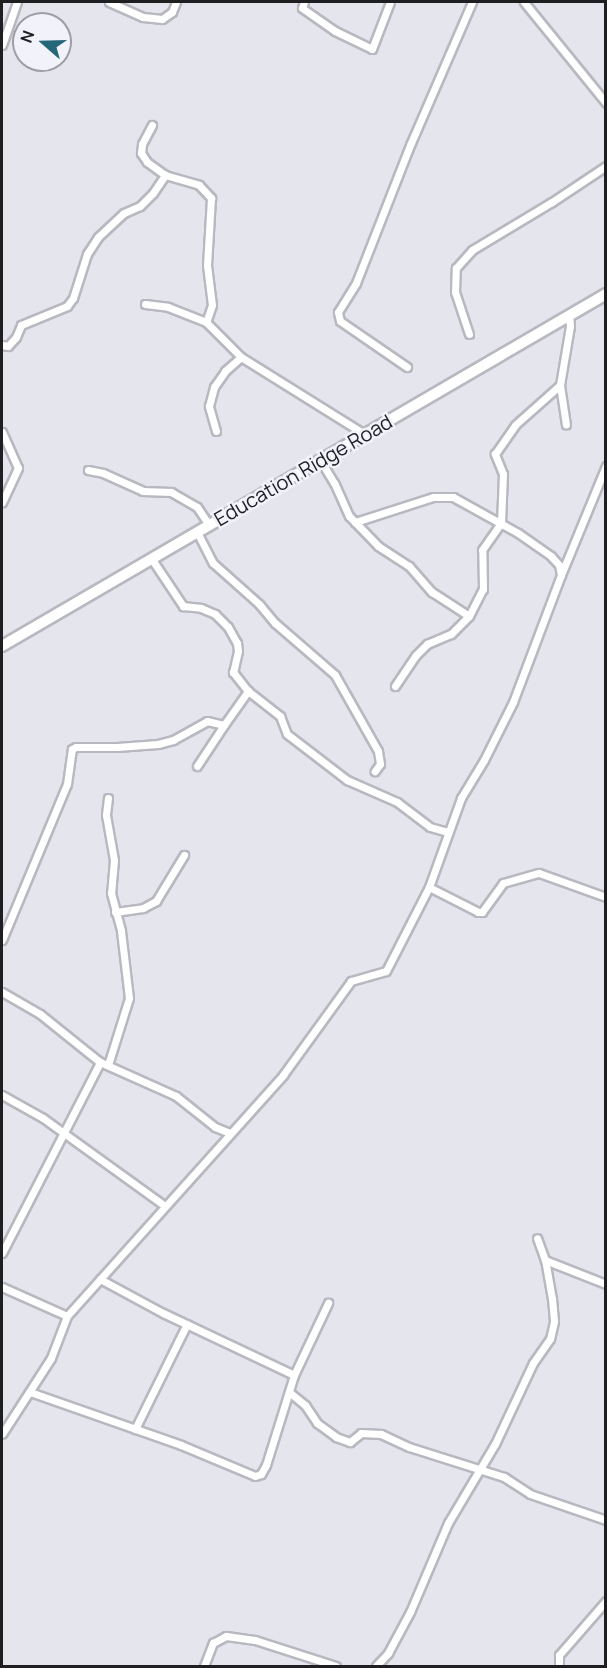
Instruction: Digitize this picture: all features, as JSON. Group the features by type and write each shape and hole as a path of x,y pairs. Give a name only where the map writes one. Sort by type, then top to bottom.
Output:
{"main road":[{"name":"Education Ridge Road","path":"2,646 606,294"}],"street":[{"path":"2,45 17,2"},
{"path":"109,2 142,17 162,19 172,12 176,2"},
{"path":"304,2 302,8 335,31 372,49 390,2"},
{"path":"407,367 340,321 338,312 356,283 411,143 472,2"},
{"path":"524,2 606,103"},
{"path":"152,125 144,136 141,153 153,168 165,175 199,185 211,198 207,265 212,305 206,322"},
{"path":"469,334 455,292 456,268 472,250 552,202 606,166"},
{"path":"2,345 8,346 16,337 21,325 67,306 73,298 87,254 98,237 112,223 140,206 153,193 165,175"},
{"path":"145,303 168,307 206,322 241,357 364,434"},
{"path":"566,424 560,385 570,326 569,315"},
{"path":"216,431 208,406 214,387 225,371 241,357"},
{"path":"395,686 416,655 427,644 451,634 469,616 483,589 482,550 501,523 504,490 501,465 495,454 497,448 534,405 560,385"},
{"path":"2,432 18,468 2,502"},
{"path":"321,460 349,516 378,546 409,566 432,591 469,616"},
{"path":"2,1434 51,1358 67,1316 283,1075 351,981 386,971 429,886 461,798 484,760 513,702 561,575 606,466"},
{"path":"88,470 103,473 143,491 171,492 197,507 209,525"},
{"path":"355,522 438,495 461,500 551,556 558,565 561,575"},
{"path":"197,532 213,563 259,604 275,623 335,675 378,751 380,764 375,771"},
{"path":"151,558 183,606 201,608 215,614 228,627 237,643 238,651 233,672 248,691 280,716 287,734 347,780 397,802 430,827 447,832"},
{"path":"197,766 248,691"},
{"path":"2,940 67,784 72,749 159,744 173,740 207,721 224,725"},
{"path":"108,798 106,815 108,832 114,846 111,893 121,931 129,998 108,1065"},
{"path":"115,912 144,908 156,901 184,855"},
{"path":"429,886 478,912 482,912 503,883 539,873 606,897"},
{"path":"2,992 40,1014 100,1062 176,1096 215,1127 230,1133"},
{"path":"2,1253 62,1132 100,1062"},
{"path":"2,1095 43,1118 165,1206"},
{"path":"376,1666 388,1653 405,1622 443,1533 480,1471 533,1363 550,1339 554,1321 545,1260 537,1238"},
{"path":"545,1260 606,1284"},
{"path":"100,1279 294,1375"},
{"path":"2,1287 67,1316"},
{"path":"30,1392 181,1445 255,1476 261,1474 267,1465 294,1375 328,1303"},
{"path":"135,1430 187,1324"},
{"path":"289,1392 305,1405 317,1423 336,1437 350,1443 361,1434 381,1434 409,1447 504,1477 530,1494 606,1520"},
{"path":"559,1666 559,1655 606,1601"},
{"path":"204,1666 213,1643 226,1636 255,1640 336,1666"},
{"path":"310,1666 313,1658"}]}
